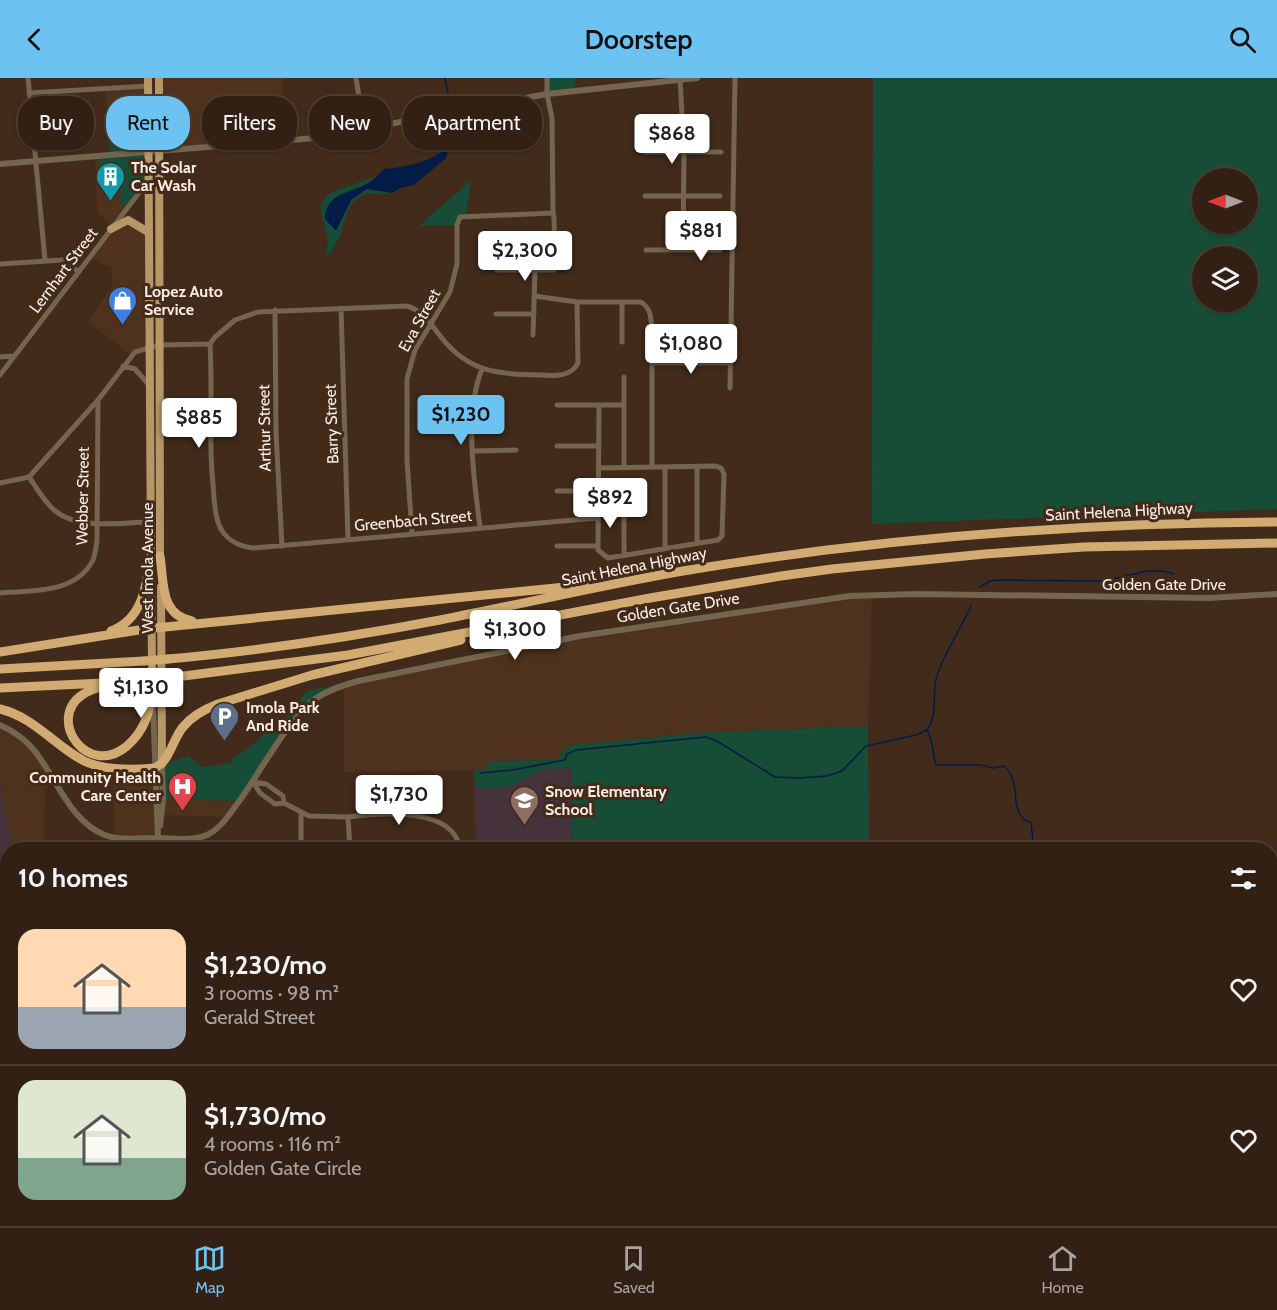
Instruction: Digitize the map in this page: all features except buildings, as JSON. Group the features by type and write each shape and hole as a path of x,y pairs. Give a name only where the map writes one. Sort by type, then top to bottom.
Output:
{"highway":[{"name":"Saint Helena Highway","path":"0,669 168,659 351,636 635,580 780,556 983,534 1133,525 1277,522"},
{"name":"Saint Helena Highway","path":"0,687 144,680 280,665 365,652 781,576 985,554 1084,547 1277,543"},
{"path":"156,556 171,611 180,618 203,622"},
{"path":"91,638 129,621 140,606 156,556"},
{"path":"0,652 203,622 635,580"},
{"path":"0,710 20,717 76,756 97,766 158,767 183,726 204,710 234,698 312,675 625,603"},
{"path":"144,680 95,689 76,700 70,712 69,721 71,733 81,748 97,756 109,756 122,750 134,740 147,716 152,669"}],"main road":[{"name":"West Imola Avenue","path":"158,767 156,556 159,78"},
{"name":"West Imola Avenue","path":"148,82 150,522 156,556"},
{"path":"111,229 128,220 148,232"},
{"name":"West Imola Avenue","path":"152,669 156,628"}],"street":[{"path":"28,78 45,260"},
{"path":"356,78 359,96"},
{"path":"496,270 554,270 552,118 547,94 548,78"},
{"path":"391,123 547,94 697,78"},
{"path":"730,388 735,78"},
{"path":"676,79 684,152 683,250"},
{"path":"29,93 148,82"},
{"path":"0,164 309,139"},
{"path":"645,152 721,152"},
{"name":"Lernhart Street","path":"0,375 148,181"},
{"path":"645,196 720,196"},
{"name":"Eva Street","path":"412,533 407,460 406,379 415,350 450,292 458,264 457,225 460,217 553,213"},
{"path":"683,223 732,223"},
{"path":"646,250 720,250"},
{"path":"0,264 63,260 79,272"},
{"path":"533,335 535,270"},
{"path":"534,296 577,303 622,302 641,303 647,306 651,315 652,467"},
{"path":"622,302 622,342"},
{"path":"0,483 28,477 98,400 135,352 159,345 210,344 235,321 258,312 407,306 416,309 431,323 455,354 482,369 524,375 568,374 578,363 577,303"},
{"name":"Barry Street","path":"341,308 348,539"},
{"name":"Arthur Street","path":"275,310 276,433 282,546"},
{"path":"496,314 534,314"},
{"name":"Greenbach Street","path":"210,344 210,455 215,508 218,522 231,541 253,548 598,518"},
{"path":"0,357 14,356"},
{"path":"652,363 730,363"},
{"path":"123,366 135,369 149,384"},
{"path":"480,527 473,451 473,398 482,369"},
{"path":"624,377 624,467"},
{"name":"Webber Street","path":"0,593 64,586 78,578 93,560 97,542 98,400"},
{"path":"557,405 624,405"},
{"path":"598,468 716,466 721,468 724,474 724,530 718,540 608,558 598,549 598,468 599,405"},
{"path":"557,446 599,446"},
{"path":"473,451 516,450"},
{"path":"665,467 666,548"},
{"path":"697,468 697,543"},
{"path":"28,477 60,514 78,522 150,522"},
{"path":"557,491 638,494"},
{"path":"624,494 624,555"},
{"path":"557,546 598,546"},
{"name":"Golden Gate Drive","path":"0,725 19,736 33,749 85,822 106,835 118,838 186,839 208,834 218,828 304,709 323,694 339,687 580,636 802,602 882,594 1238,598 1277,594"},
{"name":"West Imola Avenue","path":"152,669 158,767 158,838"},
{"path":"253,782 260,793 275,804 284,803 309,816 322,818 371,814 417,816 438,821 453,832 459,842"},
{"path":"253,782 266,784 283,796 284,803"},
{"path":"301,813 301,842"},
{"path":"348,817 350,842"}],"shaded area":[{"path":"159,78 284,78 282,96 202,96 202,147 190,148 190,96 159,96"},
{"path":"148,86 148,96 106,96 106,102 105,89"},
{"path":"95,157 99,157 122,194 127,207 112,227 97,212"},
{"path":"122,222 148,232 148,347 132,356 88,322 112,286 112,268 89,258 111,229"},
{"path":"872,595 868,726 697,733 570,745 561,752 559,760 488,761 487,770 344,772 344,685 539,643"},
{"path":"0,725 19,736 55,780 45,789 44,842 13,842 0,783"},
{"name":"Snow Elementary School","path":"571,768 571,842 476,842 474,770"},
{"path":"154,775 158,838 115,837 113,776"},
{"path":"0,783 13,842 0,842"},
{"path":"163,799 239,801 227,817 161,815"}],"green space":[{"path":"547,78 575,78 576,91 547,94"},
{"path":"873,78 1277,78 1277,509 872,524"},
{"path":"110,150 148,150 148,181 127,207 119,200 122,194 102,182 99,157 110,155"},
{"path":"377,176 336,199 325,212 336,230 351,200 367,189 392,193 367,194 353,202 340,236 331,253 326,254 328,240 320,206 332,192"},
{"path":"471,180 466,215 460,217 457,225 419,226"},
{"path":"358,681 309,704 239,801 163,799 162,765 188,756 203,767 231,763 233,758 248,749 272,726 277,728 307,691"},
{"path":"868,726 869,842 572,842 571,768 543,769 512,786 493,789 475,787 474,770 487,770 488,761 558,760 561,752 570,745 697,733"}],"water":[{"path":"448,150 446,158 414,185 400,188 392,193 367,189 351,200 336,231 325,219 326,210 335,198 370,182 384,169 401,167 432,158"}],"waterway":[{"path":"445,78 448,94"},
{"path":"980,587 990,581 999,580 1099,581 1155,571 1174,574"},
{"path":"927,730 933,714 937,675 971,606"},
{"path":"480,773 512,770 565,760 567,754 576,750 706,737 717,741 775,777 827,776 842,771 866,746 916,735 927,730 931,738 936,765 980,765 993,768 1004,766 1013,779 1019,811 1023,818 1031,823 1034,842"}],"place":[{"name":"The Solar Car Wash","path":"110,202"},
{"name":"Lopez Auto Service","path":"123,326"},
{"name":"Imola Park And Ride","path":"225,742"},
{"name":"Community Health Care Center","path":"182,812"},
{"name":"Snow Elementary School","path":"524,826"}]}
